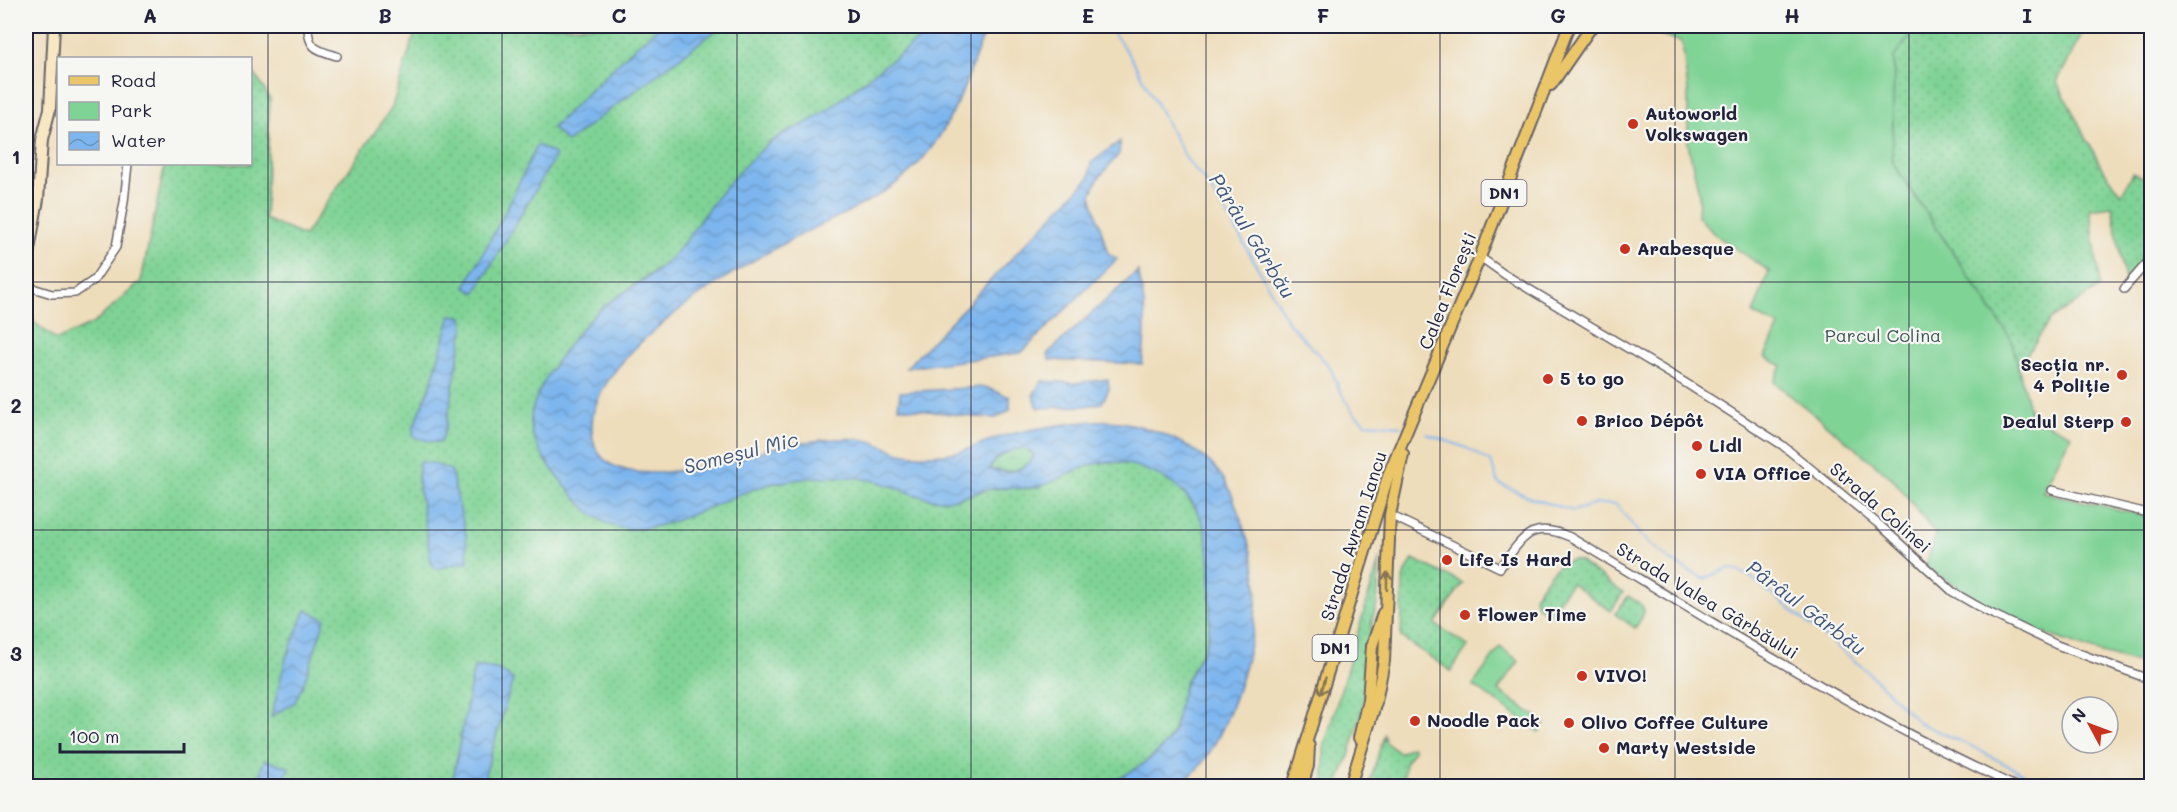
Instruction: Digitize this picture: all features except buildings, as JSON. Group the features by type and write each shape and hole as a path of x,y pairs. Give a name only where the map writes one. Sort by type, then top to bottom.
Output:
{"main road":[{"name":"Calea Florești","path":"1407,432 1480,256 1569,26"},
{"path":"1539,103 1592,26"},
{"name":"Strada Avram Iancu","path":"1350,786 1376,702 1384,661 1390,516 1407,432"},
{"name":"Strada Avram Iancu","path":"1293,786 1383,492 1407,432"},
{"path":"1342,786 1368,700 1372,646 1387,603"},
{"path":"1302,786 1308,766 1310,731"}],"street":[{"path":"26,267 38,199 42,140 50,109 54,26"},
{"path":"308,26 310,43 315,49 337,56"},
{"path":"53,49 57,59"},
{"path":"26,286 52,294 75,293 94,280 116,247 128,165"},
{"name":"Strada Colinei","path":"1480,256 1524,286 1684,382 1782,445 1882,527 1953,592 1986,611 2057,645 2151,680"},
{"path":"2124,289 2151,257"},
{"path":"2052,490 2151,514"},
{"name":"Strada Valea Gârbăului","path":"1390,516 1500,568 1523,538 1532,532 1542,529 1556,531 1855,706 1943,753 2015,786"}],"green space":[{"path":"417,26 936,26 816,118 769,142 725,189 684,244 666,263 604,306 573,338 600,520 618,526 636,528 654,526 672,521 742,492 787,481 819,477 865,478 931,498 942,499 958,498 991,489 1037,487 1084,467 1104,462 1130,464 1147,469 1162,476 1188,498 1204,527 1210,561 1211,604 1208,636 1203,651 1184,686 1173,731 1165,744 1140,766 1120,779 1095,787 1005,786 972,783 843,787 793,783 756,786 26,786 26,316 57,340 94,323 141,281 165,165 252,165 252,70 270,99 265,219 304,236 392,107"},
{"name":"Parcul Colina","path":"1634,26 2020,26 2019,29 1911,34 1894,57 1892,162 2011,339 2031,416 2071,435 2043,492 2151,517 2148,666 2095,651 2023,626 1925,567 1936,535 1893,479 1774,382 1782,366 1765,357 1779,326 1753,314 1769,271 1713,233 1698,216 1699,193 1688,144 1688,90 1682,42"},
{"path":"2020,26 2086,26 2057,82 2102,168 2122,194 2133,173 2151,181 2151,251 2125,281 2112,206 2090,209 2100,287 2050,320 2018,368 2011,339 1892,162 1894,56 1911,34 2019,29"},
{"path":"1024,448 1033,454 1033,458 1024,467 1013,471 988,469 1003,454"},
{"path":"1380,557 1377,604 1372,621 1363,707 1349,756 1337,786 1324,786 1324,747"},
{"path":"1413,559 1463,583 1435,624 1468,646 1451,671 1401,637 1403,578"},
{"path":"1573,560 1579,561 1623,593 1611,611 1571,583 1549,614 1538,607 1534,597 1546,579 1560,565"},
{"path":"1628,596 1644,609 1635,628 1615,614"},
{"path":"1500,647 1519,661 1498,690 1545,723 1539,732 1473,685"},
{"path":"1384,735 1386,743 1400,753 1413,747 1414,750 1405,763 1403,786 1372,786 1370,782"}],"water":[{"path":"660,26 710,26 715,31 567,142 552,128 636,46"},
{"path":"936,26 989,26 954,110 924,157 901,179 872,200 766,253 699,295 665,321 634,350 609,379 595,409 593,439 603,458 622,469 646,473 705,466 777,447 840,439 866,440 907,454 946,454 1022,432 1092,421 1111,421 1138,426 1165,435 1188,447 1215,468 1230,490 1254,564 1257,590 1255,618 1248,653 1228,717 1206,757 1193,773 1173,786 1154,788 1103,786 1149,760 1170,738 1181,696 1208,638 1210,570 1209,553 1202,522 1187,496 1158,475 1129,464 1101,463 1083,467 1041,486 991,489 943,500 918,495 867,479 830,477 804,479 780,482 742,493 667,523 648,528 630,529 608,524 580,503 549,466 532,433 532,412 545,379 568,345 592,317 670,259 726,186 767,145 824,112","holes":["1024,448 1033,454 1029,463 1019,469 1007,472 989,469 1000,457 1013,450"]},
{"path":"1120,141 1119,154 1098,179 1091,195 1108,253 1117,259 1021,353 906,368 1089,178 1091,163"},
{"path":"537,145 556,155 475,293 465,287"},
{"path":"1138,271 1145,318 1142,364 1049,360 1048,353"},
{"path":"451,315 462,317 464,327 446,427 441,442 432,442 414,437 413,429 431,384"},
{"path":"1108,379 1109,389 1102,403 1038,408 1033,395 1042,381 1074,383"},
{"path":"985,387 1010,397 1010,410 996,418 898,407 900,392"},
{"path":"419,462 432,463 451,470 466,535 468,562 436,569 431,562 418,482"},
{"path":"306,610 325,619 305,680 295,702 271,717 286,658"},
{"path":"474,666 497,669 513,679 482,785 453,778"},
{"path":"264,760 289,767 282,786 256,786"}],"waterway":[{"name":"Pârâul Gârbău","path":"1105,26 1110,28 1132,59 1187,160 1205,181 1230,219 1289,323 1330,367 1340,391 1354,414 1366,423 1401,426"},
{"name":"Pârâul Gârbău","path":"1427,434 1467,448 1491,462 1498,483 1531,498 1573,511 1596,504 1616,504 1641,536 1671,561 1704,579 1729,568 1748,575 1866,670 1919,723 1971,746 2047,786"}],"place":[{"name":"Autoworld Volkswagen","path":"1633,124"},
{"name":"Arabesque","path":"1625,249"},
{"name":"Secția nr. 4 Poliție","path":"2122,375"},
{"name":"5 to go","path":"1548,379"},
{"name":"Brico Dépôt","path":"1582,421"},
{"name":"Dealul Sterp","path":"2126,422"},
{"name":"Lidl","path":"1697,446"},
{"name":"VIA Office","path":"1701,474"},
{"name":"Life Is Hard","path":"1447,560"},
{"name":"Flower Time","path":"1465,615"},
{"name":"VIVO!","path":"1582,676"},
{"name":"Noodle Pack","path":"1415,721"},
{"name":"Olivo Coffee Culture","path":"1569,723"},
{"name":"Marty Westside","path":"1604,748"}],"water label":[{"name":"Someșul Mic","path":"741,453"}]}
